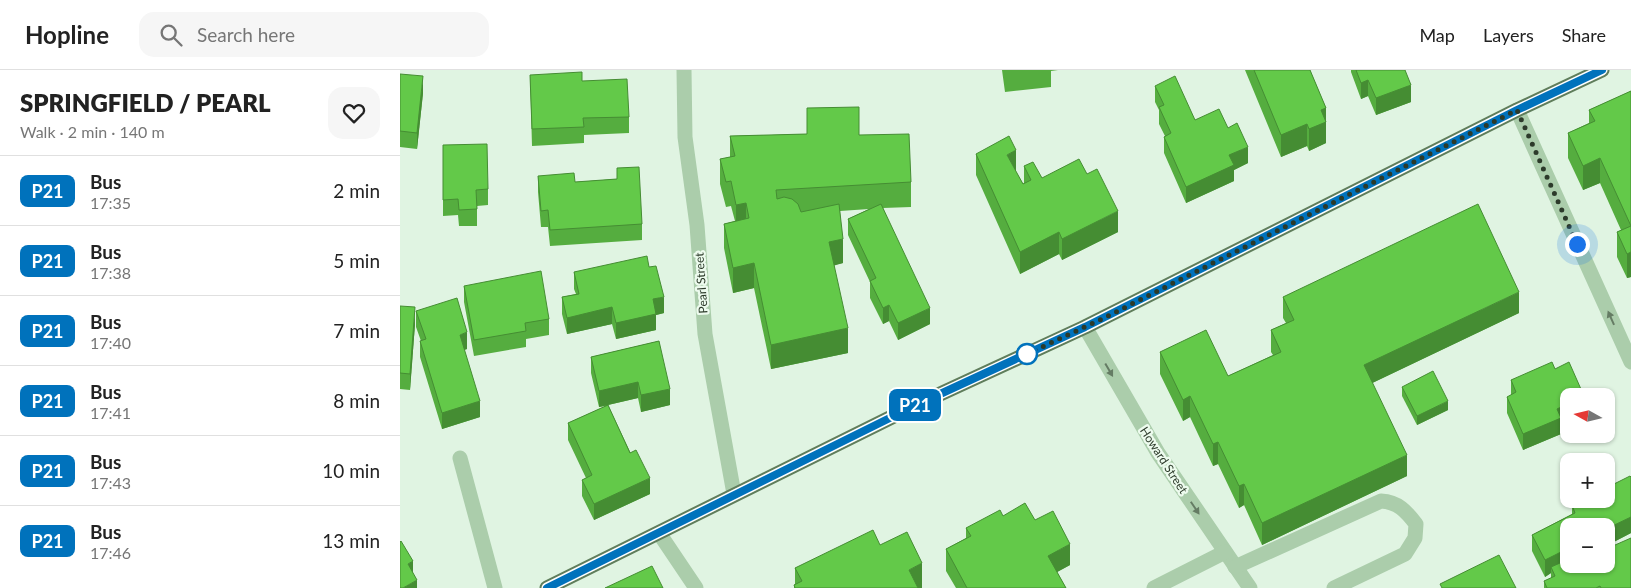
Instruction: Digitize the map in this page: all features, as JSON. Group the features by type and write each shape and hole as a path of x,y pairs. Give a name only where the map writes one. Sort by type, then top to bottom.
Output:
{"main road":[{"path":"547,588 912,407 1085,327 1517,110 1602,70"}],"street":[{"name":"Pearl Street","path":"684,70 686,137 697,224 705,334 734,494"},
{"path":"1517,110 1631,362"},
{"name":"Howard Street","path":"1085,327 1158,452 1250,588"},
{"path":"460,458 495,588"},
{"path":"1236,567 1381,502 1392,502 1406,511 1416,524 1415,538 1405,554 1334,588"},
{"path":"659,533 696,588"},
{"path":"1154,588 1225,552"}],"building":[{"path":"1254,70 1310,70 1326,108 1321,110 1326,122 1309,129 1307,124 1281,135"},
{"path":"1356,70 1405,70 1411,85 1376,98 1368,80 1361,83"},
{"path":"582,72 582,81 627,79 629,117 583,118 584,127 532,129 530,75"},
{"path":"400,74 423,76 417,133 400,131"},
{"path":"1175,76 1195,120 1219,109 1228,128 1237,123 1248,147 1229,155 1234,165 1186,187 1164,137 1171,133 1159,107 1164,105 1155,86"},
{"path":"1631,91 1631,226 1600,158 1583,166 1568,133 1595,121 1589,110"},
{"path":"859,107 859,135 909,134 911,182 776,190 777,199 784,197 792,199 798,204 801,212 839,204 843,239 829,242 848,328 771,345 754,263 733,268 724,224 749,218 746,203 736,205 731,181 726,182 720,159 735,156 730,136 807,134 807,108"},
{"path":"1009,136 1016,150 1007,155 1023,184 1031,180 1024,166 1033,162 1042,178 1079,159 1087,174 1097,169 1118,211 1062,239 1059,232 1020,252 976,154"},
{"path":"487,144 488,189 476,190 477,209 459,210 458,199 443,200 443,145"},
{"path":"639,167 642,224 550,230 548,210 541,211 538,176 574,173 575,182 617,179 617,168"},
{"path":"881,204 930,308 898,323 889,305 883,308 870,281 876,278 848,219"},
{"path":"1478,204 1519,292 1364,365 1407,455 1262,523 1244,484 1239,486 1218,442 1213,444 1190,396 1183,400 1160,352 1206,330 1228,376 1281,352 1271,330 1294,320 1283,297"},
{"path":"1631,226 1631,252 1627,254 1617,232"},
{"path":"647,256 649,267 656,266 664,297 653,299 656,314 616,323 612,307 567,318 562,297 579,294 574,272"},
{"path":"541,271 549,319 525,323 526,331 474,340 464,286"},
{"path":"457,298 467,332 460,335 480,401 442,413 420,341 426,339 416,311"},
{"path":"400,306 415,307 410,374 400,373"},
{"path":"659,341 670,389 641,395 638,382 599,391 591,357"},
{"path":"1552,362 1555,369 1569,362 1580,388 1560,388 1560,408 1557,409 1560,418 1523,434 1507,397 1516,392 1511,380"},
{"path":"1433,371 1448,401 1417,416 1402,387"},
{"path":"608,405 630,453 636,450 650,478 594,504 582,480 592,475 568,423"},
{"path":"1631,477 1631,517 1615,525 1615,518 1565,518 1575,513 1573,508 1615,508 1615,484"},
{"path":"1025,503 1035,520 1053,511 1070,544 1048,556 1066,588 967,588 946,549 971,536 966,528 1000,510 1003,516"},
{"path":"1560,521 1560,552 1545,560 1532,535"},
{"path":"873,530 880,545 907,532 922,563 909,570 918,588 795,588 794,585 802,581 795,568"},
{"path":"1631,538 1631,588 1601,588 1600,586 1596,588 1547,588 1544,581 1555,576 1551,567 1560,563 1560,573 1615,573 1615,545"},
{"path":"401,541 413,561 408,564 417,580 403,588 400,588"},
{"path":"1499,555 1516,588 1442,588 1440,584"},
{"path":"652,566 663,588 605,588"}],"bus line":[{"name":"P21","path":"547,588 912,407 1085,327 1517,110 1602,70"}],"route":[{"path":"1027,354 1102,319 1517,110 1577,244"}]}
